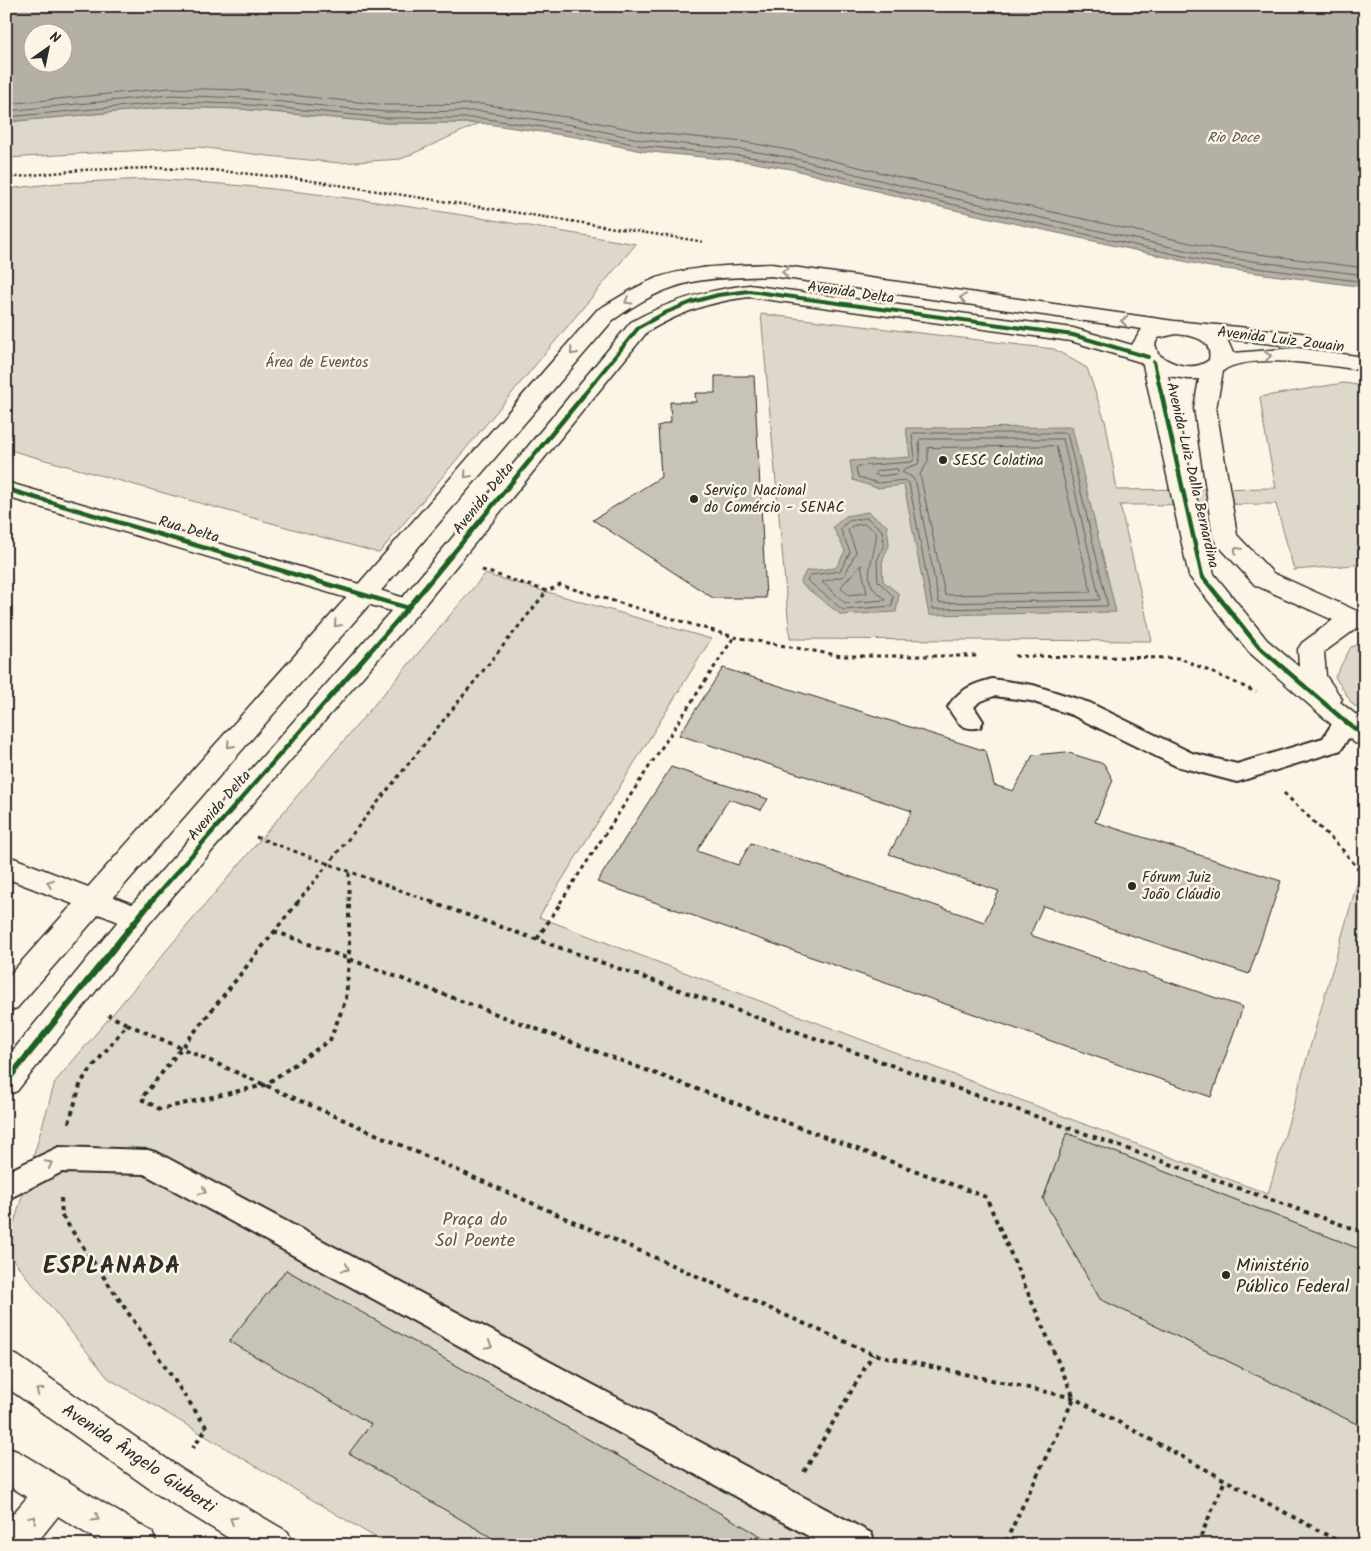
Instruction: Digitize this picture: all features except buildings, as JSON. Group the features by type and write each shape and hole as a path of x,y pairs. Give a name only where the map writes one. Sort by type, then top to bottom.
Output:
{"street":[{"name":"Avenida Delta","path":"6,1000 93,899 364,594 605,315 636,296 677,279 723,273 771,270 1172,328 1198,330"},
{"name":"Avenida Delta","path":"6,1082 137,918 408,608 639,327 663,313 690,301 714,295 749,291 1073,335 1151,360 1167,369 1183,372 1199,372 1216,365"},
{"name":"Avenida Luiz Dalla Bernardina","path":"1172,328 1159,329 1146,337 1143,344 1144,350 1151,360 1202,576 1258,646 1356,729"},
{"name":"Avenida Luiz Zouain","path":"1198,330 1306,341 1365,350"},
{"name":"Avenida Luiz Dalla Bernardina","path":"1198,330 1213,338 1223,348 1223,356 1216,365 1205,408 1225,536 1264,579 1333,601 1360,614"},
{"name":"Avenida Luiz Zouain","path":"1216,365 1274,355 1319,356 1365,364"},
{"name":"Rua Delta","path":"6,489 408,608"},
{"path":"1356,729 1313,678 1311,649 1360,614"},
{"path":"6,866 137,918"},
{"name":"Avenida Ângelo Giuberti","path":"6,1367 170,1482 275,1545"},
{"path":"6,1464 139,1545"},
{"path":"11,1545 54,1493"}],"lane":[{"path":"972,721 960,707 970,696 992,687 1033,693 1081,709 1185,760 1237,773 1332,744 1356,729"},
{"path":"6,1188 59,1159 148,1162 859,1545"}],"path":[{"path":"6,178 81,170 154,168 211,170 309,181 710,243"},
{"path":"448,560 547,591"},
{"path":"350,873 349,960 346,999 330,1040 265,1085 160,1109 141,1099 547,591 560,585 734,637 842,656 980,656"},
{"path":"537,939 734,637"},
{"path":"1010,656 1180,658 1258,693"},
{"path":"1332,744 1365,776"},
{"path":"1258,767 1341,848 1365,877"},
{"path":"220,823 327,865 1365,1233"},
{"path":"274,931 986,1197 1074,1398 1004,1545"},
{"path":"73,1000 873,1354 1074,1398 1345,1545"},
{"path":"127,1024 80,1082 59,1159 62,1216 207,1428 170,1482"},
{"path":"785,1505 873,1354"},
{"path":"1197,1545 1225,1480"}],"green space":[{"path":"171,107 240,109 386,123 480,123 401,159 340,163 199,147 6,158 6,122"},
{"name":"Área de Eventos","path":"148,179 271,189 393,204 636,244 379,553 6,449 6,189 59,183"},
{"name":"SESC Colatina","path":"761,314 1054,349 1087,368 1106,424 1117,490 1276,488 1260,397 1343,383 1365,386 1365,564 1294,570 1276,504 1120,505 1152,641 790,639"},
{"name":"Praça do Sol Poente","path":"485,574 711,639 539,917 1268,1194 1360,873 1365,872 1365,1545 388,1545 108,1378 6,1251 55,1082"},
{"path":"1365,643 1365,712 1353,705 1335,677 1351,647"}],"water":[{"name":"Rio Doce","path":"6,6 1365,6 1365,287 1210,267 923,203 791,169 743,161 641,151 576,137 480,123 386,123 240,109 171,107 6,122"},
{"path":"1072,427 1116,612 929,615 904,485 877,488 853,480 850,461 910,457 906,428"},
{"path":"868,512 887,526 889,545 882,562 883,581 899,594 896,612 841,615 800,583 806,571 836,568 845,551 833,527 846,516"}],"cycle path":[{"path":"6,1082 137,918 408,608 639,327 679,306 704,298 749,291 1073,335 1148,357"},
{"path":"1154,362 1202,576 1258,646 1346,722 1365,736"},
{"path":"6,489 408,608"}],"place":[{"name":"SESC Colatina","path":"943,460"},
{"name":"Serviço Nacional do Comércio - SENAC","path":"694,499"},
{"name":"Fórum Juiz João Cláudio","path":"1132,886"},
{"name":"Ministério Público Federal","path":"1226,1275"}],"district":[{"name":"ESPLANADA","path":"112,1265"}]}
